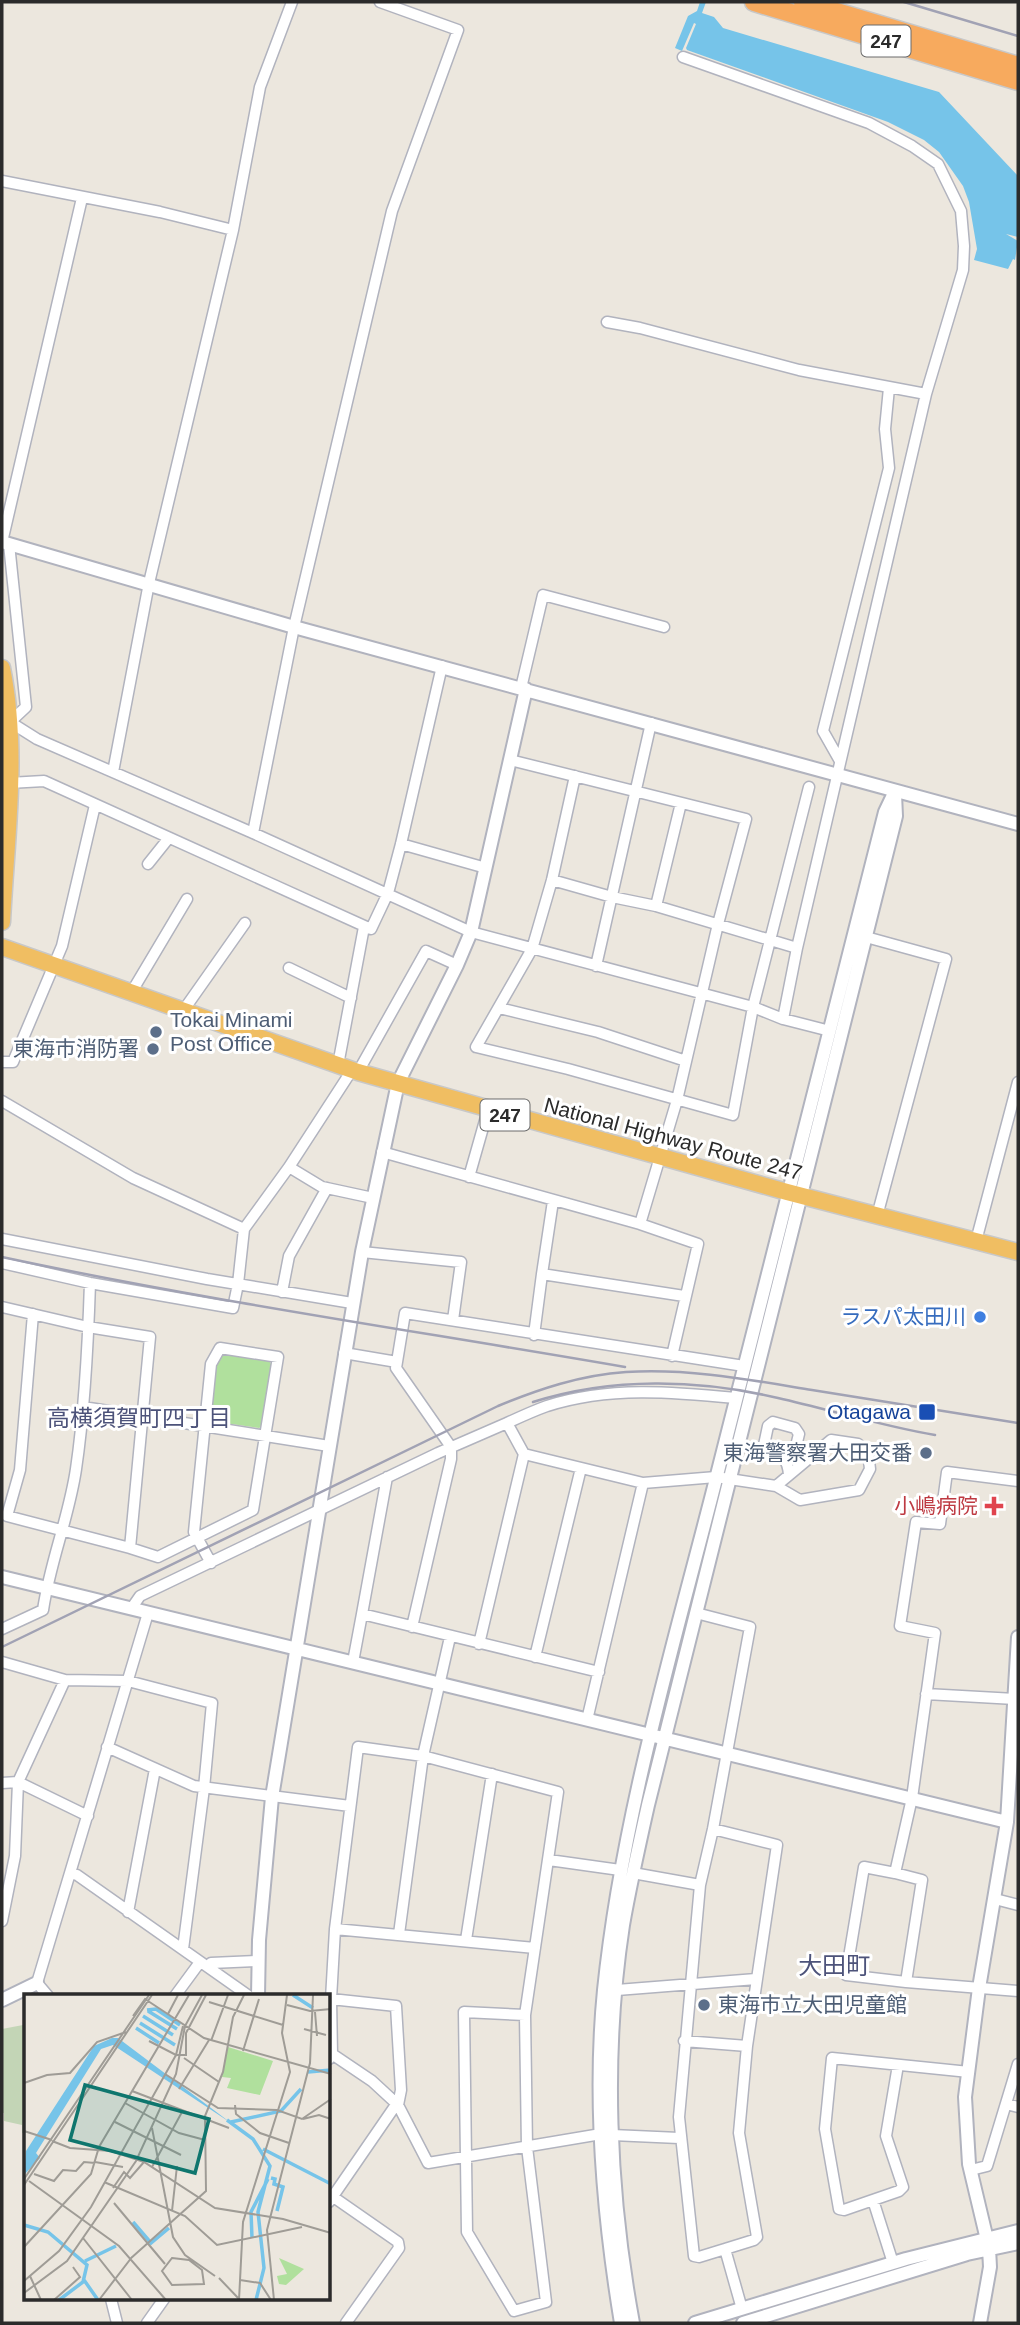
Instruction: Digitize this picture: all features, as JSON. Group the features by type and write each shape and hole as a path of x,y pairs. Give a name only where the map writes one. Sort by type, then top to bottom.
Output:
{"highway":[{"name":"247","path":"754,2 1018,81"},
{"name":"247","path":"803,2 1018,66"},
{"path":"2,668 10,722 2,922"},
{"name":"National Highway Route 247","path":"2,947 349,1069 794,1194 1018,1252"}],"street":[{"path":"113,772 149,583 233,230 260,88 292,2"},
{"path":"253,833 294,627 392,211 458,30 380,2"},
{"path":"682,57 869,123 927,154 938,164 961,211 963,270 926,394 797,948 783,1019"},
{"path":"2,181 160,212 233,230"},
{"path":"82,198 5,542 26,707 10,722 37,739 471,932 703,993 830,1031"},
{"path":"607,322 640,328 799,370 926,394"},
{"path":"839,768 823,731 889,468 885,429 889,388"},
{"path":"5,542 294,627 651,723 839,768 895,791 1018,824"},
{"path":"258,1994 258,1961 272,1797 352,1303 398,1083 471,932 510,760 543,595 664,627"},
{"path":"9,783 44,781 371,929 388,893 442,666"},
{"path":"596,966 651,723"},
{"path":"510,760 746,819 718,924 677,1100 640,1224"},
{"path":"575,776 552,880 532,949 476,1047 568,1069 733,1115 753,1007 809,787"},
{"path":"621,2323 604,2200 604,1991 651,1734 744,1366 866,937 896,816 895,791"},
{"path":"633,2323 606,2134 626,1872 666,1738 730,1478 830,1031 884,812 895,791"},
{"path":"656,906 681,803"},
{"path":"2,1062 13,1062 55,966 95,804"},
{"path":"148,864 168,839"},
{"path":"401,844 486,868"},
{"path":"552,880 611,897 656,906 797,948"},
{"path":"131,993 187,899"},
{"path":"183,1010 245,923"},
{"path":"349,1069 352,998 365,927"},
{"path":"866,937 946,959 877,1216"},
{"path":"2,1263 90,1283 233,1308 244,1229 289,1167 426,951 457,965"},
{"path":"289,968 352,998"},
{"path":"499,1008 598,1032 686,1061"},
{"path":"976,1241 1018,1082"},
{"path":"2,1101 133,1178 244,1229"},
{"path":"469,1177 488,1110"},
{"path":"382,1152 640,1224 698,1244 672,1356"},
{"path":"289,1167 327,1188 373,1198"},
{"path":"282,1292 289,1256 327,1188"},
{"path":"534,1335 553,1200"},
{"path":"2,1239 352,1303"},
{"path":"362,1252 461,1262 453,1320"},
{"path":"542,1273 684,1296"},
{"path":"2,1629 43,1610 76,1470 83,1406 90,1283"},
{"path":"2,1307 88,1327 150,1337 130,1548"},
{"path":"412,1627 451,1460 451,1447 397,1367 405,1313 744,1366"},
{"path":"33,1314 20,1469 7,1516 158,1557 197,1537 253,1510 278,1357 220,1348 211,1364 194,1532 197,1537 211,1563"},
{"path":"344,1353 397,1362"},
{"path":"131,1609 140,1597 451,1447 548,1406 594,1395 640,1391 736,1398"},
{"path":"83,1406 329,1446"},
{"path":"782,1456 796,1446 799,1434 795,1428 773,1422 768,1426 764,1445 782,1456 789,1465 789,1475"},
{"path":"479,1644 524,1454 507,1423"},
{"path":"524,1454 643,1483 730,1478 776,1486 800,1500 859,1489 870,1469 868,1452 858,1444 831,1440 776,1486"},
{"path":"796,1446 804,1456 811,1457"},
{"path":"535,1657 582,1468"},
{"path":"895,1873 912,1798 935,1633 900,1626 916,1521 940,1524 947,1472 1018,1481"},
{"path":"353,1662 387,1477"},
{"path":"587,1720 643,1483"},
{"path":"2,1577 1012,1824"},
{"path":"2,2000 37,1983 148,1613"},
{"path":"696,1613 750,1627 713,1829 700,1885 684,2041 679,2138 694,2256 699,2257 757,2237 739,2133 756,1979 778,1845 713,1829"},
{"path":"362,1614 598,1672"},
{"path":"399,1934 423,1756 450,1637"},
{"path":"981,2323 990,2267 988,2242 971,2170 965,2097 979,1988 1012,1824 1018,1637"},
{"path":"2,1662 65,1680 128,1681 212,1703 183,1949"},
{"path":"2,1921 15,1856 18,1782 65,1680"},
{"path":"926,1694 1015,1699"},
{"path":"331,2196 398,2105 401,2090 396,2006 331,1999 335,1929 358,1746 423,1756 558,1792 525,2015 527,2147 546,2302 514,2311 467,2232 464,2012 525,2015"},
{"path":"107,1747 194,1786 350,1806"},
{"path":"128,1912 155,1769"},
{"path":"466,1940 492,1774"},
{"path":"2,1783 18,1782 88,1816"},
{"path":"549,1860 700,1885"},
{"path":"905,1982 922,1880 864,1867 846,1975 905,1982 1018,1991"},
{"path":"70,1873 77,1875 247,1994"},
{"path":"995,1899 1018,1905"},
{"path":"335,1929 535,1948"},
{"path":"212,1963 258,1961"},
{"path":"176,1994 200,1962"},
{"path":"617,1990 756,1979"},
{"path":"37,1983 46,1994"},
{"path":"684,2041 747,2046"},
{"path":"331,2056 372,2081 398,2105 428,2163 606,2134 679,2138"},
{"path":"898,2065 886,2136 903,2187 899,2192 844,2210 839,2209 825,2129 832,2058 968,2072"},
{"path":"971,2170 986,2166 1018,2064"},
{"path":"1006,2104 1018,2106"},
{"path":"331,2198 398,2242 399,2248 346,2323"},
{"path":"873,2200 893,2263"},
{"path":"743,2323 1018,2231"},
{"path":"695,2323 893,2263 988,2242 1018,2243"},
{"path":"725,2249 742,2308"},
{"path":"111,2300 117,2323"},
{"path":"147,2323 163,2300"}],"green space":[{"path":"224,1353 269,1361 271,1364 262,1426 259,1428 209,1419 215,1366"},
{"path":"24,2027 24,2133 22,2125 4,2121 2,2113 2,2029"}],"water":[{"path":"700,2 706,2 702,13 714,17 723,28 939,92 1018,176 1018,237 1006,234 1018,241 1015,260 1013,259 1008,269 974,260 977,249 969,202 963,186 939,152 924,140 888,122 687,50 696,24 694,23 682,51 675,48 688,16 697,11"}],"railway":[{"path":"904,2 1018,36"},
{"path":"2,1257 235,1302 625,1367"},
{"path":"2,1647 498,1406 577,1380 626,1372 696,1373 1018,1423"},
{"path":"533,1402 593,1388 686,1384 748,1392 935,1435"}],"place":[{"name":"Tokai Minami Post Office","path":"156,1032"},
{"name":"東海市消防署","path":"153,1049"},
{"name":"ラスパ太田川","path":"980,1317"},
{"name":"Otagawa","path":"927,1412"},
{"name":"東海警察署大田交番","path":"926,1453"},
{"name":"小嶋病院","path":"994,1506"},
{"name":"東海市立大田児童館","path":"704,2005"}],"district":[{"name":"高横須賀町四丁目","path":"139,1418"},
{"name":"大田町","path":"834,1966"}]}
